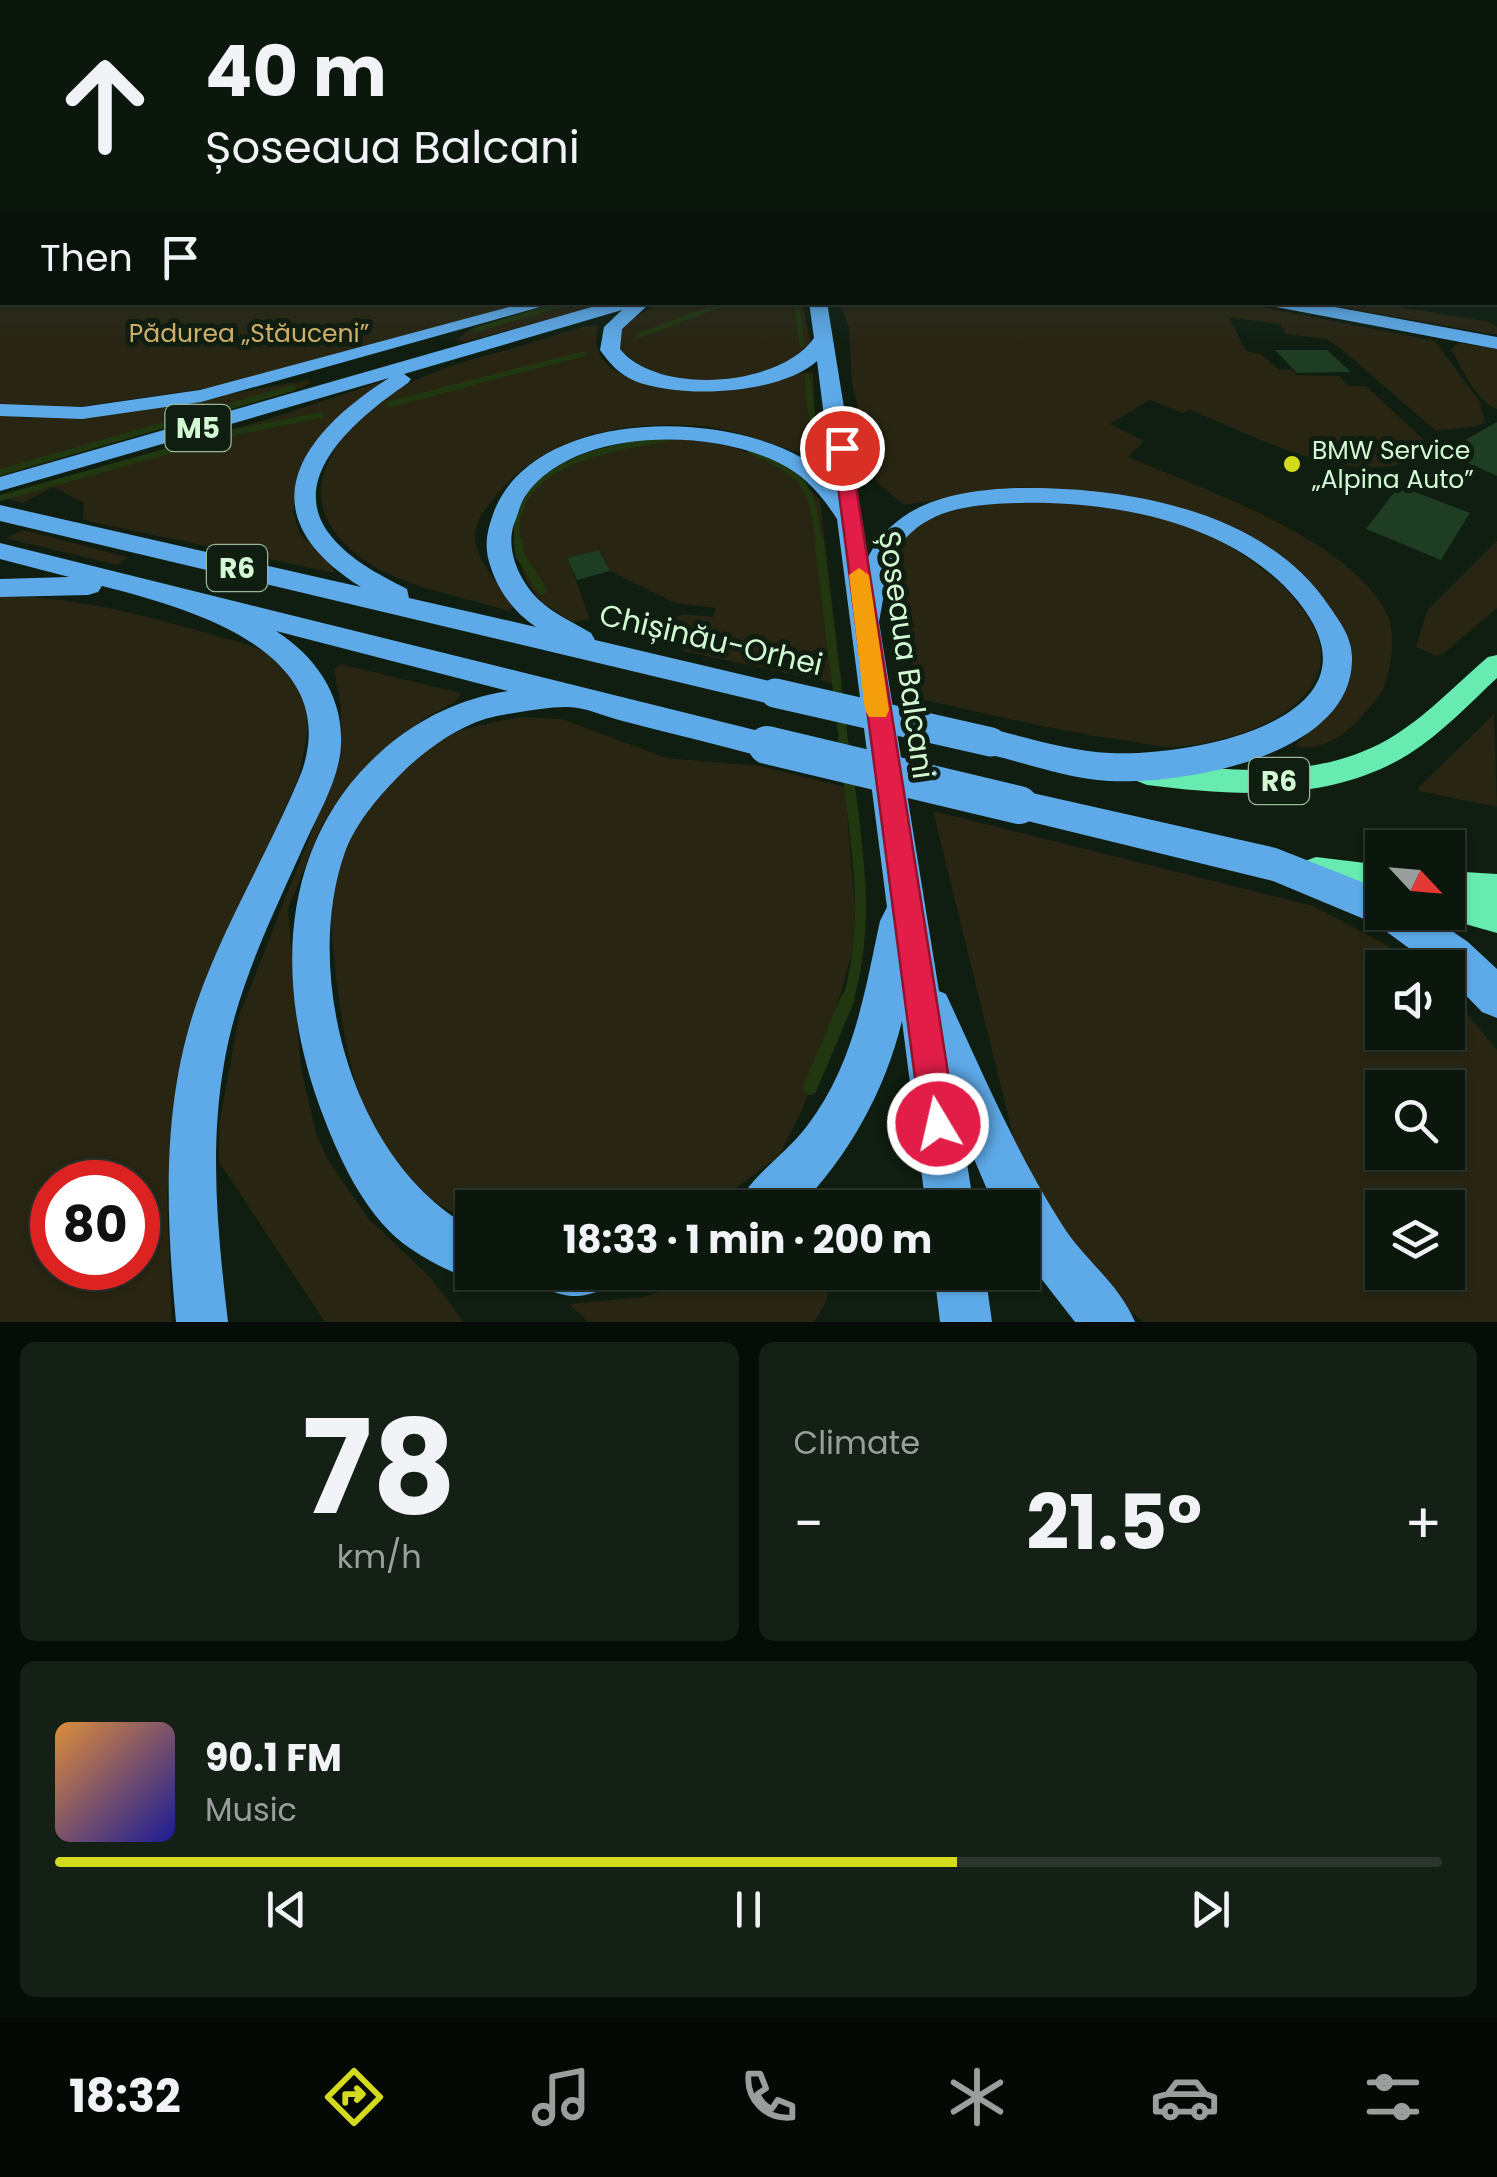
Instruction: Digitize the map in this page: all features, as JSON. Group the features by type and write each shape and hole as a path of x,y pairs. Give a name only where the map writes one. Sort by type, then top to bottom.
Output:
{"highway":[{"path":"0,410 64,414 161,404 391,360 542,305"},
{"name":"M5","path":"0,484 391,360 438,358 620,305"},
{"path":"639,305 614,327 610,350 628,370 662,381 719,385 770,377 806,360 825,336"},
{"name":"Șoseaua Balcani","path":"819,305 916,976"},
{"path":"1292,305 1497,343"},
{"path":"431,614 344,563 310,523 307,505 314,464 339,426 374,397 438,358"},
{"path":"600,653 530,608 508,577 498,549 505,508 529,478 560,458 604,440 650,432 730,437 772,450 804,467 829,490 853,524"},
{"path":"864,622 883,554 902,527 950,504 1028,494 1143,505 1224,533 1284,574 1331,630 1338,664 1332,682 1311,714 1289,730 1234,752 1162,765 1108,768"},
{"name":"Chișinău-Orhei","path":"0,513 1108,768"},
{"name":"R6","path":"0,551 767,745 1276,864"},
{"path":"0,588 141,588"},
{"path":"190,600 274,642 296,660 314,682 323,711 324,752 229,973 210,1026 193,1104 192,1233 202,1322"},
{"path":"455,1247 429,1234 396,1205 350,1133 328,1074 314,988 310,919 313,902 328,850 347,817 369,788 417,741 475,710 572,696"},
{"path":"1276,864 1365,901"},
{"path":"781,1190 798,1175 828,1134 858,1082 874,1043 904,898"},
{"path":"1416,930 1454,956 1497,997"},
{"path":"916,976 947,1190"},
{"path":"916,976 1008,1184 1048,1249 1109,1322"},
{"path":"962,1290 966,1322"}],"main road":[{"name":"Chișinău-Orhei","path":"1108,768 1238,782 1277,781 1347,770 1399,747 1497,664"},
{"path":"1276,864 1365,880"},
{"path":"1465,886 1497,889"},
{"path":"1465,909 1497,918"}],"green space":[{"name":"Pădurea „Stăuceni”","path":"0,305 528,305 210,388 48,411 0,404"},
{"path":"556,305 600,305 465,342 456,340 474,327"},
{"path":"657,305 803,305 811,344 791,359 742,378 687,380 637,363 618,347 621,325"},
{"path":"841,305 1251,305 1435,341 1480,402 1485,422 1436,431 1326,339 1286,334 1280,324 1229,317 1246,351 1261,354 1279,370 1291,369 1296,375 1339,376 1349,386 1366,386 1423,439 1403,464 1376,467 1321,461 1190,410 1183,413 1150,400 1110,424 1144,441 1128,457 1275,521 1346,565 1372,591 1389,619 1392,634 1389,672 1377,699 1340,736 1313,747 1295,746 1334,706 1328,605 1193,513 1117,494 1020,487 904,505 876,481 852,384 849,328"},
{"path":"1331,305 1389,305 1489,322 1497,327 1497,335"},
{"path":"597,325 597,347 610,367 633,379 695,383 813,373 817,451 809,456 727,430 670,425 612,430 558,448 511,479 477,525 479,554 515,606 508,611 394,576 373,566 337,535 325,513 321,491 326,469 336,448 369,411 408,384 437,371"},
{"path":"1459,343 1497,349 1497,409 1482,399 1465,374 1451,349"},
{"path":"308,380 311,383 303,387 0,476 0,414 25,418 117,414"},
{"path":"383,384 298,484 293,512 300,534 329,561 335,573 92,522 83,519 84,503 53,487 23,503 0,497 275,417"},
{"path":"667,439 710,443 751,453 788,471 820,500 842,685 683,651 672,636 674,618 684,614 713,617 716,608 675,603 610,571 599,550 568,559 590,619 574,622 544,603 531,588 519,554 518,523 526,498 540,479 585,454"},
{"path":"1008,501 1085,504 1136,511 1185,525 1241,554 1276,580 1314,628 1320,645 1319,669 1309,689 1293,707 1246,732 1174,747 1070,732 919,699 890,569 895,551 905,536 936,517"},
{"path":"23,530 128,557 117,565 5,538"},
{"path":"1497,541 1497,608 1443,654 1436,656 1416,647 1427,611"},
{"path":"0,596 104,607 252,647 278,660 306,701 308,722 299,775 178,1078 167,1194 172,1322 0,1322"},
{"path":"340,664 461,693 455,702 425,718 383,750 339,799 323,823 288,909 301,1069 316,1133 328,1160 368,1218 430,1277 464,1322 325,1322 219,1162 219,1125 239,1016 326,795 340,745 341,707 334,669"},
{"path":"1494,714 1497,807 1419,791 1419,787"},
{"path":"521,717 561,719 667,758 760,766 845,787 855,907 853,949 827,1042 803,1108 779,1156 734,1190 455,1190 455,1212 409,1178 386,1151 357,1087 341,1014 331,922 336,869 365,811 395,776 430,747 483,724"},
{"path":"933,811 1313,906 1394,950 1365,950 1365,1050 1465,1050 1465,1011 1497,1050 1497,1322 1143,1322 1103,1286 1017,1152"},
{"path":"665,1290 829,1290 814,1322 588,1322 569,1304 644,1297"}],"building":[{"path":"1275,350 1327,350 1351,372 1297,373"},
{"path":"1497,422 1497,476 1444,452"},
{"path":"1399,486 1470,513 1441,560 1366,529"},
{"path":"599,550 610,571 577,580 567,558"}],"waterway":[{"path":"475,330 558,305"},
{"path":"637,336 720,305"},
{"path":"797,306 802,345"},
{"path":"465,384 583,354"},
{"path":"807,376 808,384"},
{"path":"390,404 475,382"},
{"path":"807,449 812,419 808,382"},
{"path":"0,472 293,388"},
{"path":"0,498 236,432 321,415"},
{"path":"518,541 518,517 527,495 544,478 590,455 666,439"},
{"path":"751,451 784,467 803,484 813,508 819,544"},
{"path":"518,541 520,555 542,590"},
{"path":"819,541 844,745"},
{"path":"843,742 845,755"},
{"path":"848,775 860,916 848,1000"},
{"path":"810,1088 848,998"}],"slow traffic":[{"path":"859,575 877,710"}],"place":[{"name":"BMW Service „Alpina Auto”","path":"1292,464"}],"route":[{"path":"842,448 938,1124"}]}
